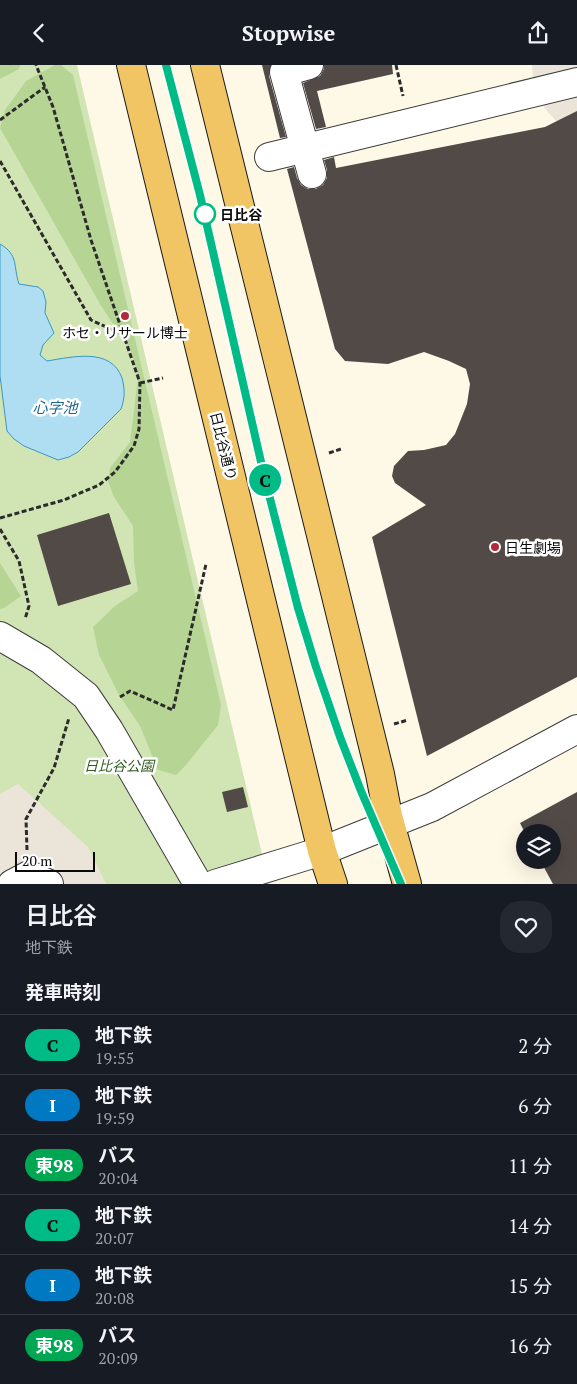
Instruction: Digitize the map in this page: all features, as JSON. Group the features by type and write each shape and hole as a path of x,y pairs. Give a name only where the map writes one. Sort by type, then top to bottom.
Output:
{"main road":[{"name":"日比谷通り","path":"131,65 322,851 333,884"},
{"path":"205,65 380,774 390,824 407,884"}],"street":[{"path":"309,65 284,72 312,175"},
{"path":"268,157 577,82"},
{"path":"8,641 42,660 86,696 119,747 198,884"},
{"path":"214,884 322,851 443,802 577,729"}],"path":[{"path":"0,518 64,500 99,485 115,473 134,446 139,429 140,383 91,240 53,107 36,65"},
{"path":"0,120 45,87"},
{"path":"0,161 91,320 124,335"},
{"path":"140,383 163,379"},
{"path":"0,529 19,561 29,607 8,641"},
{"path":"94,709 130,691 173,710 206,564"},
{"path":"30,881 26,819 54,768 77,689"},
{"path":"391,725 408,720"}],"green space":[{"name":"日比谷公園","path":"0,65 77,65 269,884 0,884"},
{"path":"0,65 20,65 19,69 0,79"},
{"path":"55,65 61,65 73,75 221,705 218,725 176,775 158,770 140,726 119,695 99,655 93,627 115,606 138,591 134,563 133,526 114,497 108,481 110,468 130,442 138,378 132,353 100,304 0,128 5,110 26,81"},
{"path":"0,563 21,596 0,609"}],"shaded area":[{"path":"532,65 577,65 577,132 558,123 546,110 537,96"},
{"path":"18,784 88,847 106,884 0,884 0,794"}],"water":[{"name":"心字池","path":"0,244 13,257 19,284 38,287 43,291 46,302 45,313 54,333 43,345 40,355 47,361 79,356 100,358 117,368 122,378 124,393 121,409 78,452 69,457 58,460 24,446 7,431 0,376"}],"building":[{"path":"262,65 271,65 269,76 286,137 280,138"},
{"path":"324,65 392,65 393,74 317,91 326,127 316,129 303,83 320,76"},
{"path":"577,111 577,677 427,756 372,537 426,505 395,483 392,476 394,466 408,451 424,450 446,445 455,434 467,404 470,384 466,369 424,352 388,364 345,361 335,349 287,169 294,167 301,185 308,189 316,189 323,185 327,178 324,160 334,157 336,168 545,127"},
{"path":"109,513 131,584 58,606 37,535"},
{"path":"243,787 248,807 227,812 222,792"},
{"path":"577,792 577,884 553,884 545,869 561,869 561,824 520,823"}],"metro line":[{"name":"C","path":"166,65 200,195 264,475 298,608 340,737 384,848 401,884"}],"place":[{"name":"日比谷","path":"205,214"},
{"name":"ホセ・リサール博士","path":"125,316"},
{"name":"日生劇場","path":"495,547"}]}
